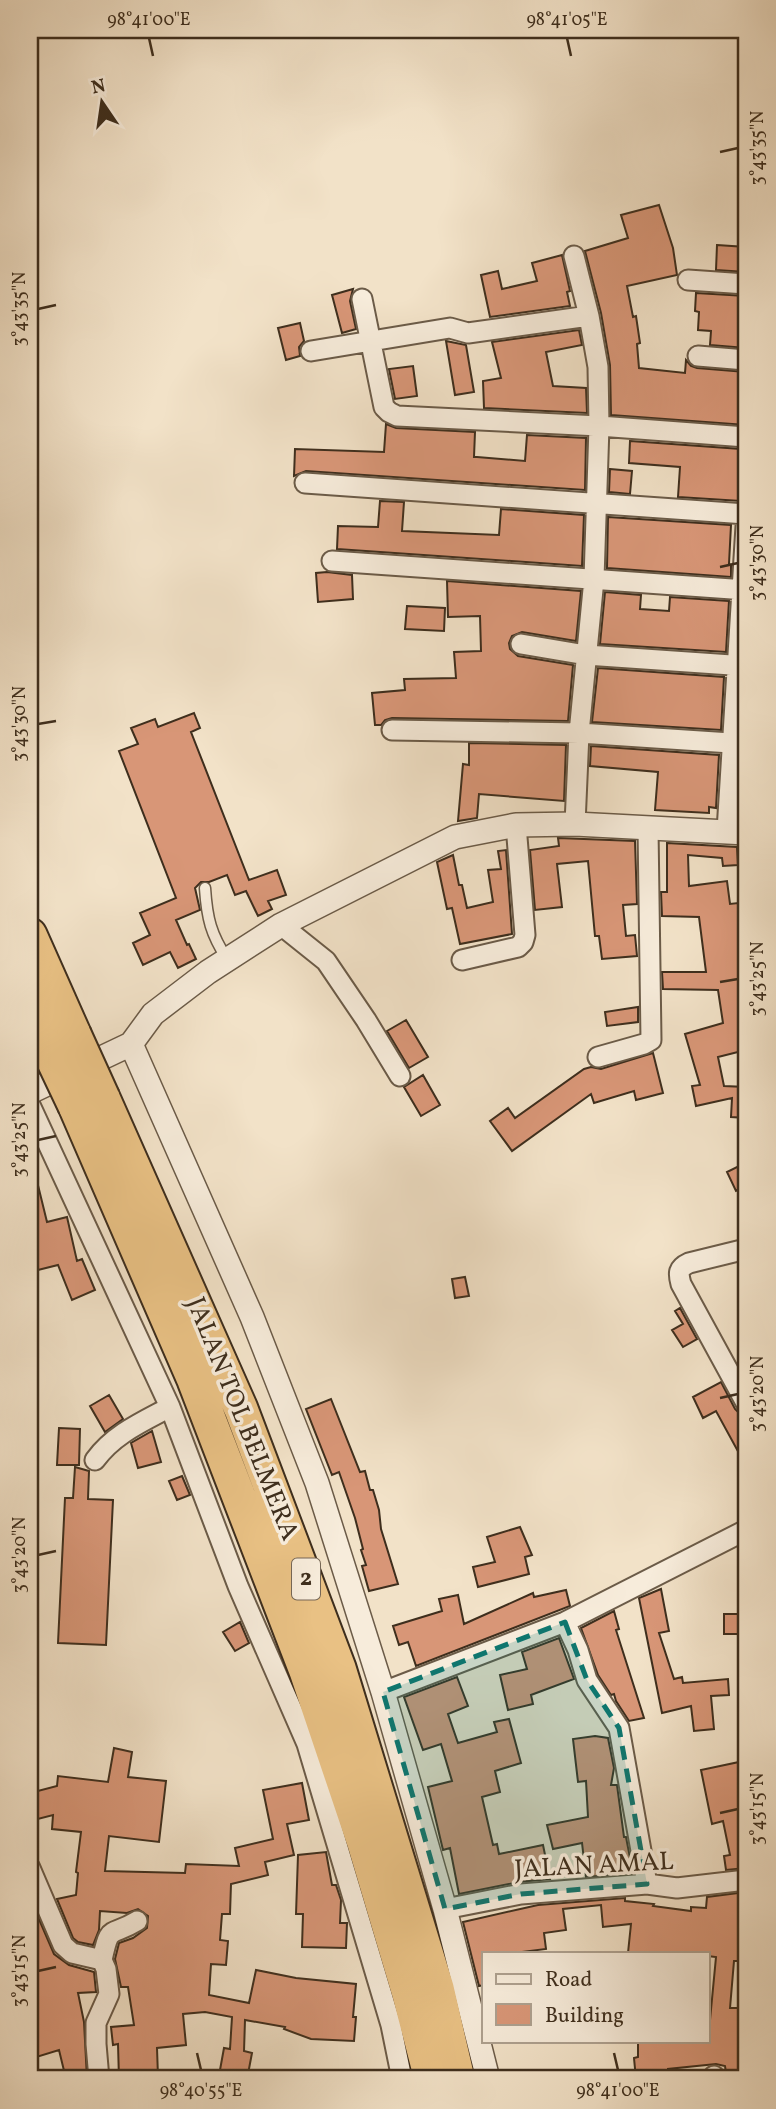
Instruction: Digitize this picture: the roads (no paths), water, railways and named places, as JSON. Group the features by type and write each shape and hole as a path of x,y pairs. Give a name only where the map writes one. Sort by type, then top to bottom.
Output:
{"highway":[{"name":"JALAN TOL BELMERA","path":"30,935 60,1039 89,1102 306,1671 364,1843 410,1994 431,2079"},
{"name":"JALAN TOL BELMERA","path":"30,1007 60,1039"},
{"name":"JALAN TOL BELMERA","path":"89,1102 168,1242 240,1409 339,1668 437,1988 458,2079"}],"street":[{"path":"574,256 598,367 594,579 579,733 575,824"},
{"path":"688,280 746,284"},
{"path":"362,299 384,407 397,416 746,437"},
{"path":"311,351 450,328 468,333 589,316"},
{"path":"698,356 746,360"},
{"path":"305,484 746,514"},
{"path":"402,2079 391,2025 307,1744 238,1586 170,1407 31,1096 131,1044 153,1014 281,925 456,837 516,825 575,824 737,832 746,526"},
{"path":"332,561 744,590"},
{"path":"521,644 586,655 742,666"},
{"path":"392,730 579,733 739,744"},
{"path":"462,960 518,947 523,942 525,935 516,825"},
{"path":"598,1057 651,1040 648,828"},
{"path":"281,925 326,961 400,1076"},
{"path":"131,1044 262,1342 317,1483 383,1692 445,1909 488,2079"},
{"path":"746,1249 689,1263 681,1267 678,1273 681,1284 746,1403"},
{"path":"95,1460 105,1447 123,1432 170,1407"},
{"path":"383,1692 565,1622 746,1530"},
{"path":"565,1622 578,1650 587,1680 619,1728 647,1884"},
{"path":"30,1868 63,1945 72,1953 102,1960"},
{"name":"JALAN AMAL","path":"445,1909 522,1894 647,1884 677,1888 746,1880"},
{"path":"99,2079 96,2023 109,1994 106,1969 102,1960 107,1937 110,1933 137,1921"}],"lane":[{"path":"205,888 206,916 214,939 227,960"}]}
